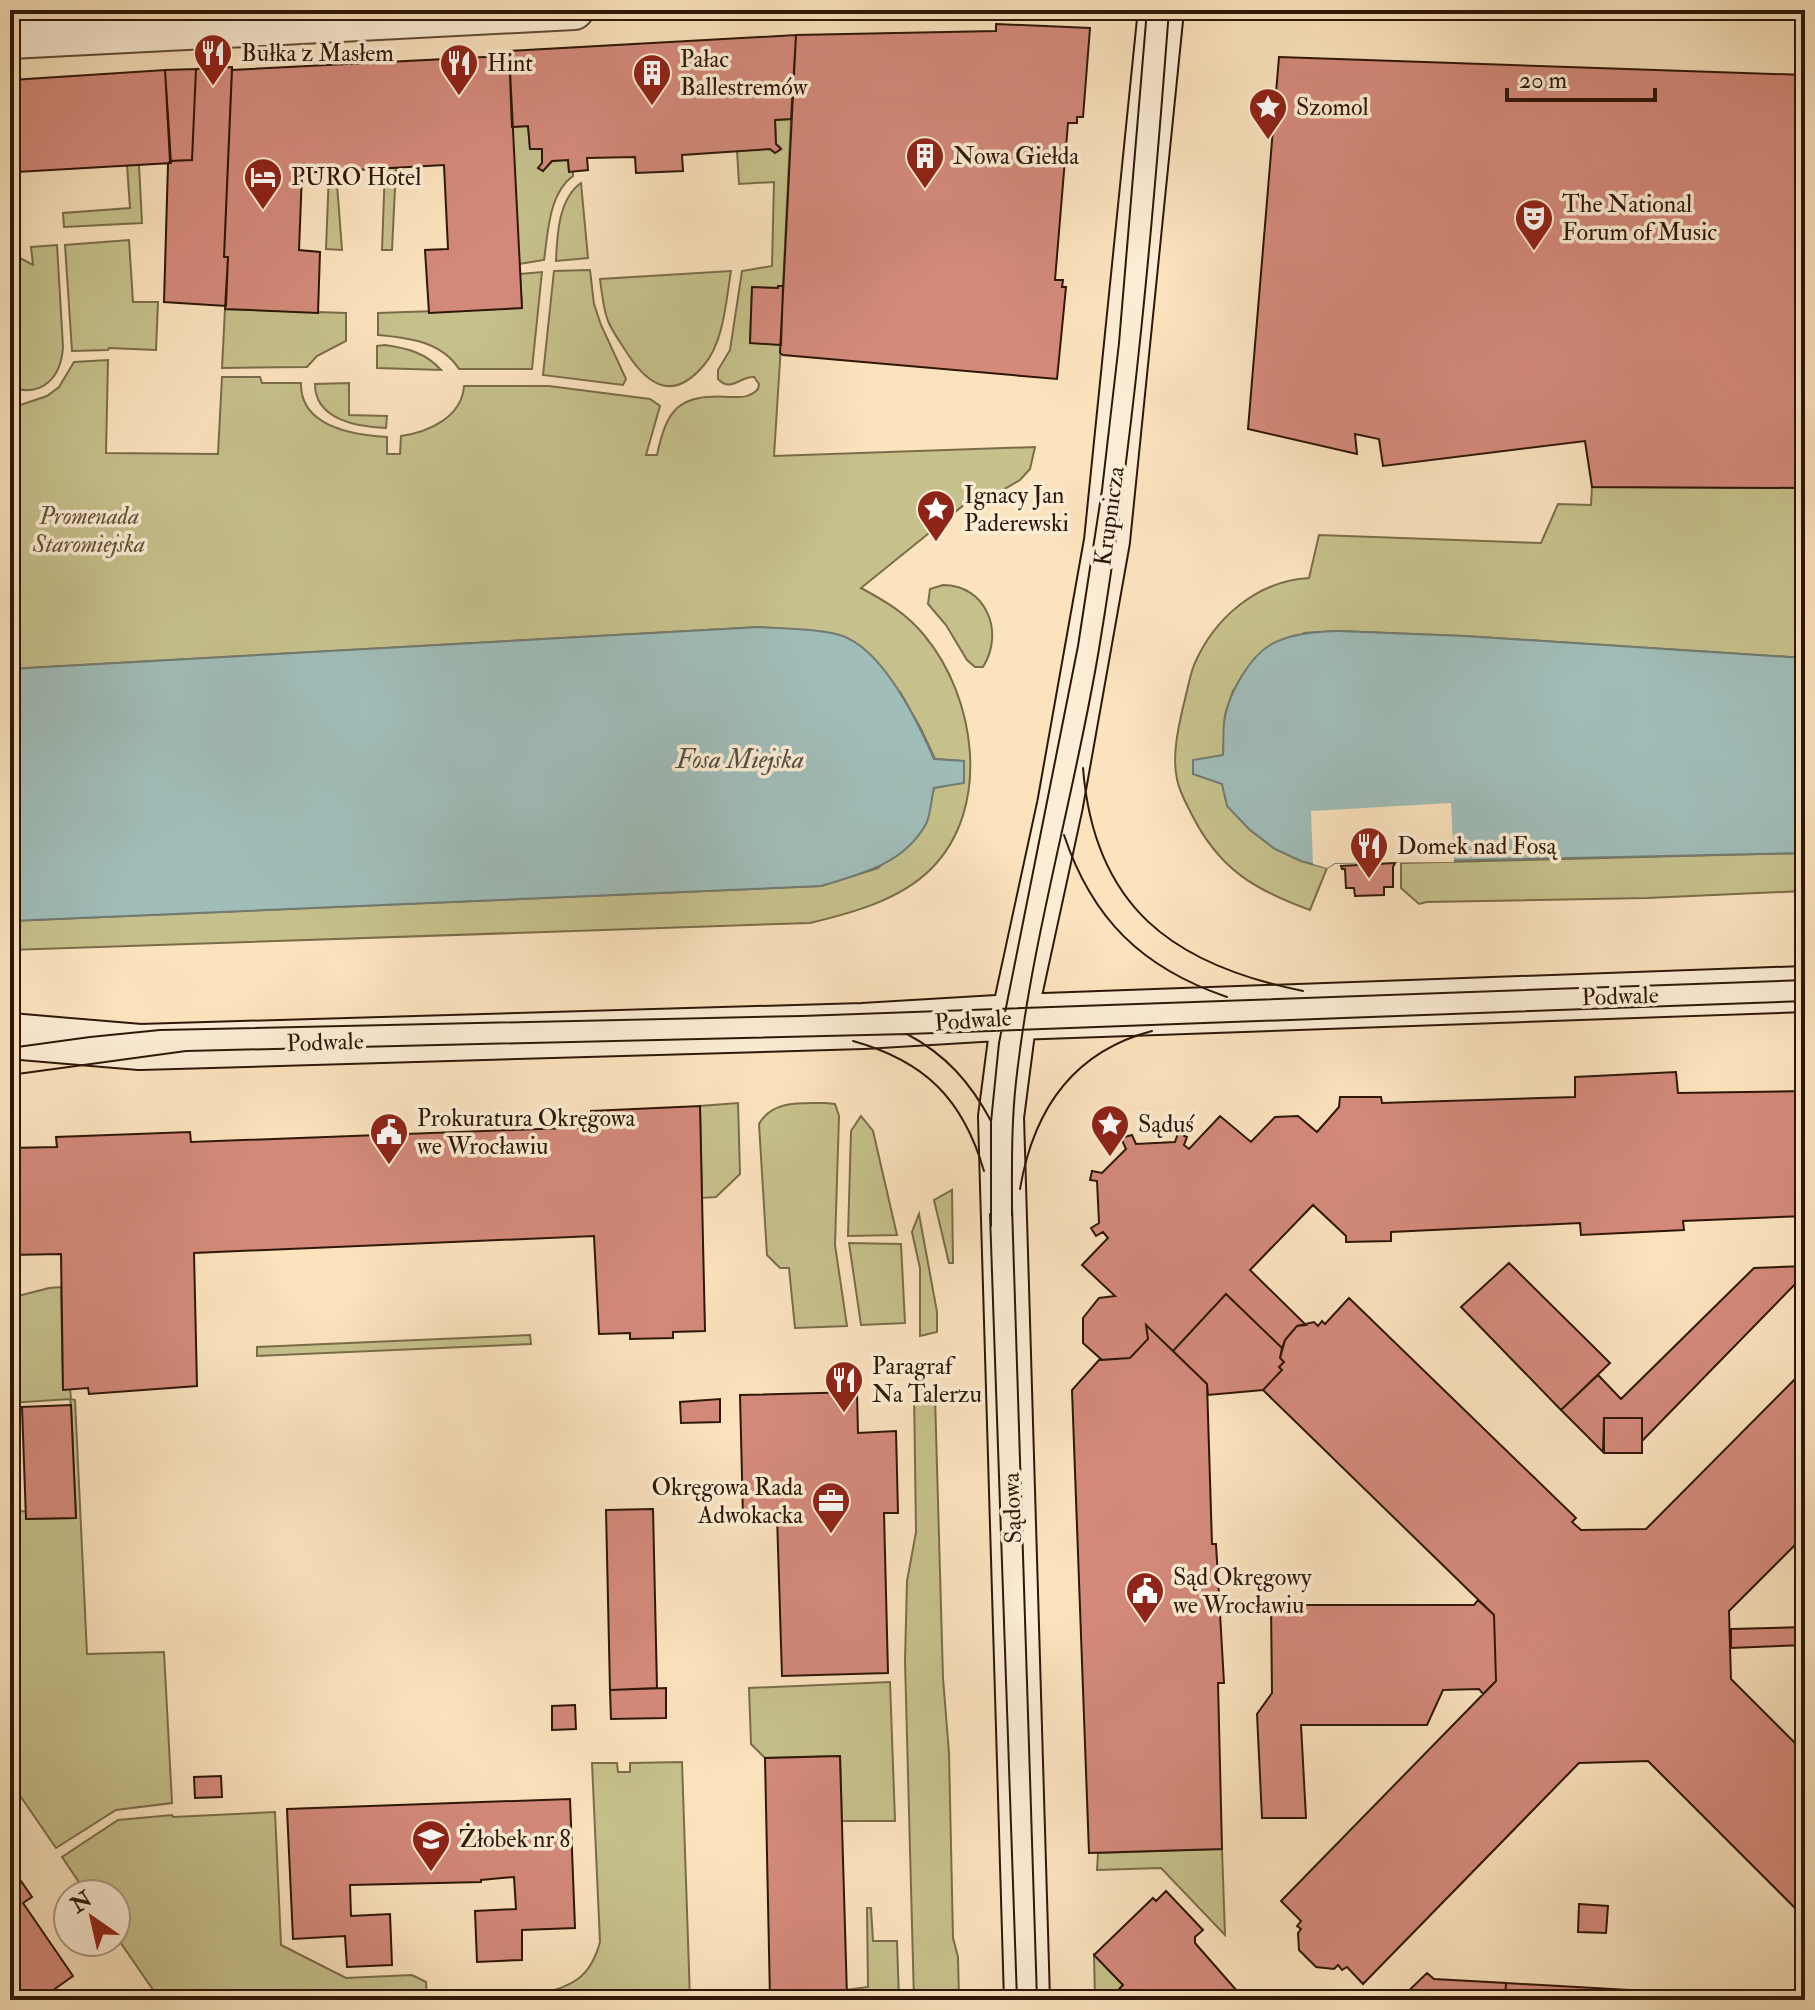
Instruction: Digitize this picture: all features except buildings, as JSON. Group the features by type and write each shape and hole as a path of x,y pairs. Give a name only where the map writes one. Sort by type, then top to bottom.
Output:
{"street":[{"path":"10,39 574,10"},
{"name":"Krupnicza","path":"1014,1017 1058,816 1107,541 1161,10"},
{"name":"Podwale","path":"10,1036 140,1047 863,1026 1014,1017 1805,989"},
{"name":"Sądowa","path":"1014,1017 1001,1117 1027,2000"},
{"name":"Podwale","path":"10,1067 140,1047"}],"green space":[{"name":"Promenada Staromiejska","path":"791,119 783,286 752,287 750,342 781,345 774,456 1035,447 1030,469 1020,480 994,495 970,500 861,588 902,614 924,635 942,660 956,689 965,720 970,752 969,785 963,815 950,844 931,869 890,897 859,910 810,923 10,950 10,921 821,886 878,868 926,823 934,788 963,761 935,759 900,692 800,630 760,627 10,669 12,435 20,405 47,396 59,387 74,362 108,360 106,453 218,454 222,377 260,377 262,383 301,383 309,410 319,419 345,431 387,437 387,454 400,454 401,436 433,427 451,414 462,397 464,386 549,386 650,399 660,406 646,455 657,455 665,426 678,407 698,398 745,396 758,389 759,384 754,377 731,384 718,379 718,370 730,350 742,271 772,266 774,182 739,184 737,150 770,149 775,153 781,148 776,144 775,120"},
{"path":"528,126 530,149 542,149 539,168 543,171 552,161 568,160 573,176 565,183 554,203 544,260 519,264 512,127"},
{"path":"127,165 139,165 142,223 64,227 63,213 130,208"},
{"path":"385,168 396,168 392,250 382,250"},
{"path":"336,171 342,250 326,249 329,172"},
{"path":"581,183 588,258 556,261 563,208 573,190"},
{"path":"129,240 133,302 158,302 156,350 109,348 72,351 65,245"},
{"path":"57,245 63,347 58,368 48,383 40,387 21,390 10,387 10,264 20,258 33,265 31,247"},
{"path":"590,270 594,304 626,379 623,385 543,375 554,271"},
{"path":"731,271 720,333 711,356 682,383 672,386 653,381 635,365 610,325 600,279"},
{"path":"542,272 532,369 459,369 443,352 433,347 378,335 378,313 522,308 520,274"},
{"path":"225,309 346,313 346,341 317,356 307,367 222,368"},
{"path":"377,346 416,352 441,370 377,368"},
{"path":"349,383 349,415 387,416 386,428 351,423 322,406 315,384"},
{"path":"1592,487 1805,488 1805,658 1464,636 1338,631 1304,633 1250,665 1233,691 1225,715 1222,784 1249,829 1275,849 1327,868 1310,910 1255,885 1226,863 1213,849 1185,801 1178,783 1175,761 1179,724 1192,670 1213,632 1225,618 1255,594 1272,586 1309,578 1319,535 1541,543 1558,504 1591,505"},
{"path":"943,585 970,593 987,613 992,639 983,667 975,667 967,660 946,625 928,604 930,589"},
{"path":"1805,853 1805,891 1419,904 1401,888 1401,863"},
{"path":"738,1103 740,1174 716,1197 702,1198 700,1106"},
{"path":"797,1103 835,1104 839,1116 835,1245 847,1326 795,1328 789,1268 780,1268 767,1255 759,1124 765,1116 780,1107"},
{"path":"861,1116 873,1131 897,1235 848,1236 851,1131"},
{"path":"952,1190 953,1263 949,1263 934,1200"},
{"path":"919,1214 937,1312 937,1332 920,1336 920,1268 912,1232"},
{"path":"849,1243 901,1244 905,1323 861,1325"},
{"path":"61,1287 63,1389 70,1389 71,1399 75,1400 87,1654 164,1652 172,1803 116,1810 56,1848 10,1781 10,1512 26,1511 27,1519 76,1518 71,1405 70,1399 10,1403 10,1298"},
{"path":"530,1335 531,1344 257,1356 257,1347"},
{"path":"914,1390 928,1390 935,1396 953,1938 958,1957 959,2000 914,2000 905,1661 907,1581 916,1532"},
{"path":"890,1682 895,1821 842,1821 840,1756 765,1758 751,1744 749,1688"},
{"path":"682,1762 690,2000 524,2000 572,1983 589,1968 600,1942 592,1763 617,1763 618,1772 630,1772 630,1763"},
{"path":"275,1812 281,1945 346,1978 412,1975 426,1982 427,2000 160,2000 131,1958 132,1878 76,1878 62,1857 118,1820"},
{"path":"1222,1849 1225,1935 1161,1868 1097,1870 1098,1853"},
{"path":"867,1908 871,1908 873,1941 897,1941 899,2000 770,2000 868,1987"},
{"path":"1094,1955 1123,1985 1109,2000 1095,2000"}],"water":[{"name":"Fosa Miejska","path":"760,627 817,631 852,641 868,652 896,686 934,759 964,761 964,783 934,788 928,820 917,838 880,866 821,886 10,921 10,669"},
{"path":"1338,631 1805,658 1805,853 1335,863 1327,868 1275,849 1249,829 1227,806 1222,784 1193,774 1193,760 1223,755 1224,722 1229,703 1243,674 1263,650 1295,636"}],"pier":[{"path":"1451,803 1454,862 1335,863 1327,868 1313,864 1311,811"}],"tram line":[{"path":"991,1226 991,1122 999,1043 1078,646 1102,490 1119,343 1147,10"},
{"path":"1012,1216 1013,1116 1023,1027 1099,649 1122,490 1149,250 1169,10"},
{"path":"1083,768 1090,816 1104,858 1123,893 1148,922 1179,946 1215,965 1257,980 1303,991"},
{"path":"1064,835 1089,892 1124,937 1170,971 1227,997"},
{"path":"10,1048 160,1030 802,1016 1805,980"},
{"path":"10,1075 186,1051 908,1034 1805,1001"},
{"path":"1020,1189 1035,1135 1061,1089 1099,1054 1152,1031"},
{"path":"907,1034 934,1051 956,1071 991,1121"},
{"path":"853,1041 901,1060 938,1086 965,1123 984,1171"},
{"path":"1012,1206 1037,2000"},
{"path":"990,1214 1017,2000"}],"place":[{"name":"Bułka z Masłem","path":"213,87"},
{"name":"Hint","path":"459,97"},
{"name":"Pałac Ballestremów","path":"652,107"},
{"name":"Szomol","path":"1268,141"},
{"name":"Nowa Giełda","path":"925,190"},
{"name":"PURO Hotel","path":"263,211"},
{"name":"The National Forum of Music","path":"1534,252"},
{"name":"Ignacy Jan Paderewski","path":"936,543"},
{"name":"Domek nad Fosą","path":"1369,880"},
{"name":"Sąduś","path":"1110,1158"},
{"name":"Prokuratura Okręgowa we Wrocławiu","path":"389,1166"},
{"name":"Paragraf Na Talerzu","path":"844,1414"},
{"name":"Okręgowa Rada Adwokacka","path":"831,1535"},
{"name":"Sąd Okręgowy we Wrocławiu","path":"1145,1625"},
{"name":"Żłobek nr 8","path":"431,1873"}]}
